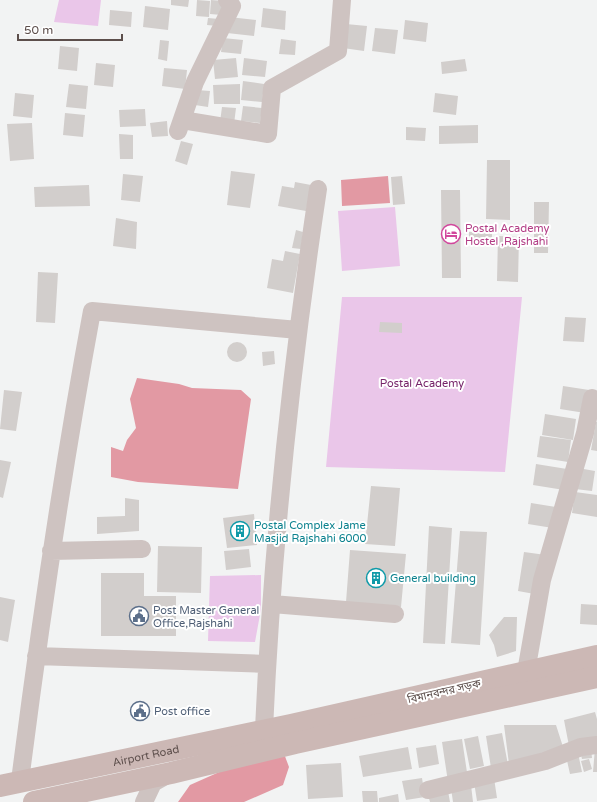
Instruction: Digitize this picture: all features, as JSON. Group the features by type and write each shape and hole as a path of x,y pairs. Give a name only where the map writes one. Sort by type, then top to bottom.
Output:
{"main road":[{"name":"বিমানবন্দর সড়ক","path":"293,734 526,672 597,656"},
{"name":"বিমানবন্দর সড়ক","path":"293,734 597,677"},
{"name":"Airport Road","path":"10,783 264,729 293,734"},
{"name":"Airport Road","path":"34,802 81,797 171,773 293,734"}],"street":[{"path":"227,0 232,6 195,82 180,125 268,134 272,88 338,51 342,0"},
{"path":"264,729 272,604 298,330 318,189"},
{"path":"10,783 36,656 67,442 92,311 298,330"},
{"path":"526,672 542,580 585,433 592,398"},
{"path":"51,551 142,549"},
{"path":"272,604 395,614"},
{"path":"36,656 267,664"},
{"path":"428,790 545,761 581,747 597,745"},
{"path":"144,802 153,783 171,773"}],"green space":[{"path":"59,0 101,0 98,26 54,22"},
{"path":"395,207 400,266 342,271 338,211"},
{"name":"Postal Academy","path":"342,297 522,297 505,472 326,467"},
{"path":"261,575 261,609 255,642 208,641 210,576"}],"shaded area":[{"path":"388,176 390,203 342,206 341,180"},
{"path":"137,378 179,384 192,388 241,390 251,399 238,489 138,482 111,477 111,447 123,451 127,440 136,428 130,399"},
{"path":"283,751 289,767 283,785 244,802 178,802 190,785 226,769"}],"building":[{"path":"171,0 189,0 188,7 171,5"},
{"path":"197,0 210,1 209,17 196,16"},
{"path":"211,0 223,1 222,15 210,14"},
{"path":"145,6 170,9 168,30 143,27"},
{"path":"263,8 286,11 285,30 261,27"},
{"path":"110,10 132,12 131,27 109,25"},
{"path":"229,17 256,20 254,36 227,33"},
{"path":"208,18 219,19 218,26 207,25"},
{"path":"405,20 428,23 426,42 403,39"},
{"path":"346,24 367,26 364,51 343,48"},
{"path":"375,28 398,30 395,54 372,51"},
{"path":"223,38 243,40 241,54 221,52"},
{"path":"281,39 296,41 295,55 279,54"},
{"path":"160,40 169,41 167,61 158,59"},
{"path":"60,46 79,48 77,71 58,69"},
{"path":"236,58 238,77 215,79 213,60"},
{"path":"244,58 267,61 265,77 242,75"},
{"path":"465,59 467,71 442,74 441,62"},
{"path":"96,63 115,65 113,87 94,85"},
{"path":"164,68 187,70 185,89 162,86"},
{"path":"243,81 264,84 262,102 241,100"},
{"path":"69,84 88,86 86,109 66,107"},
{"path":"240,84 240,104 214,104 213,85"},
{"path":"196,90 210,91 208,107 195,105"},
{"path":"15,93 34,95 32,118 13,116"},
{"path":"435,93 458,96 456,115 433,112"},
{"path":"243,106 262,108 260,123 241,121"},
{"path":"222,107 236,108 234,124 220,122"},
{"path":"145,109 146,126 120,127 119,110"},
{"path":"65,113 85,115 83,137 63,135"},
{"path":"167,121 168,136 152,137 150,123"},
{"path":"32,123 34,159 10,161 7,124"},
{"path":"478,125 478,143 439,144 439,126"},
{"path":"406,127 426,128 425,141 406,140"},
{"path":"119,134 133,135 133,159 120,159"},
{"path":"181,141 193,144 187,165 175,161"},
{"path":"487,160 510,160 510,220 486,219"},
{"path":"231,171 255,174 250,208 227,205"},
{"path":"123,174 143,176 140,202 121,200"},
{"path":"402,176 405,204 393,205 391,177"},
{"path":"295,182 311,185 306,211 278,206 282,186 294,188"},
{"path":"89,185 90,206 35,207 34,187"},
{"name":"Postal Academy Hostel ,Rajshahi","path":"441,190 460,190 461,278 442,278"},
{"path":"534,202 549,202 548,253 534,253"},
{"path":"116,218 137,222 136,249 113,246"},
{"path":"511,224 530,226 530,234 510,233"},
{"path":"296,230 303,232 301,249 292,248"},
{"path":"469,232 492,232 492,243 469,242"},
{"path":"498,236 519,237 518,282 497,281"},
{"path":"285,251 300,254 293,293 267,288 272,259 283,261"},
{"path":"38,272 58,273 55,323 36,322"},
{"path":"565,317 586,318 584,342 563,341"},
{"path":"380,322 402,323 402,333 379,332"},
{"path":"233,342 241,342 247,348 247,356 241,362 233,362 227,356 227,348"},
{"path":"274,351 275,364 263,366 262,352"},
{"path":"563,386 589,390 585,413 560,409"},
{"path":"4,390 22,392 16,431 0,429"},
{"path":"545,414 576,419 573,440 542,435"},
{"path":"597,422 597,451 591,450"},
{"path":"540,436 571,440 568,462 537,457"},
{"path":"0,460 11,462 3,498 0,497"},
{"path":"536,464 567,469 564,490 533,485"},
{"path":"578,468 595,471 592,491 575,489"},
{"path":"371,486 400,488 395,546 365,544"},
{"path":"575,492 597,495 597,517 572,513"},
{"path":"125,498 139,500 139,531 97,534 97,517 125,516"},
{"path":"531,503 562,508 559,529 528,524"},
{"name":"Postal Complex Jame Masjid Rajshahi 6000","path":"254,514 257,545 227,548 223,518"},
{"path":"429,526 452,528 445,644 423,643"},
{"path":"460,531 487,532 480,645 451,643"},
{"path":"158,546 202,547 201,593 157,592"},
{"path":"249,549 251,567 226,570 224,551"},
{"name":"General building","path":"350,550 406,554 401,607 346,602"},
{"path":"524,552 546,555 540,595 518,591"},
{"name":"Post Master General Office,Rajshahi","path":"101,573 144,573 144,596 176,596 176,636 101,636"},
{"path":"0,597 15,600 8,642 0,640"},
{"path":"581,604 597,605 597,625 580,624"},
{"path":"504,617 517,617 516,651 497,657 494,645 489,635"},
{"path":"595,712 597,719 597,738 569,746 564,720"},
{"path":"504,725 556,725 564,750 509,764"},
{"path":"502,733 508,765 491,768 486,736"},
{"path":"478,736 484,766 470,769 464,739"},
{"path":"462,739 468,779 448,782 442,742"},
{"path":"436,745 439,764 419,768 416,748"},
{"path":"408,747 412,769 363,777 359,756"},
{"path":"595,748 597,748 597,772 593,772"},
{"path":"591,749 592,758 582,759 580,751"},
{"path":"578,753 582,772 570,774 566,756"},
{"path":"589,759 592,769 584,772 581,761"},
{"path":"341,763 343,797 308,799 306,765"},
{"path":"422,778 425,797 406,800 402,781"},
{"path":"494,778 497,798 477,801 474,782"},
{"path":"471,785 473,802 453,802 451,788"},
{"path":"362,791 377,791 378,802 363,802"},
{"path":"448,791 450,802 430,802 428,795"},
{"path":"398,794 399,802 379,802 379,798"}],"place":[{"name":"Postal Academy Hostel ,Rajshahi","path":"451,234"},
{"name":"Postal Complex Jame Masjid Rajshahi 6000","path":"240,531"},
{"name":"General building","path":"376,578"},
{"name":"Post Master General Office,Rajshahi","path":"139,616"},
{"name":"Post office","path":"140,711"}]}
